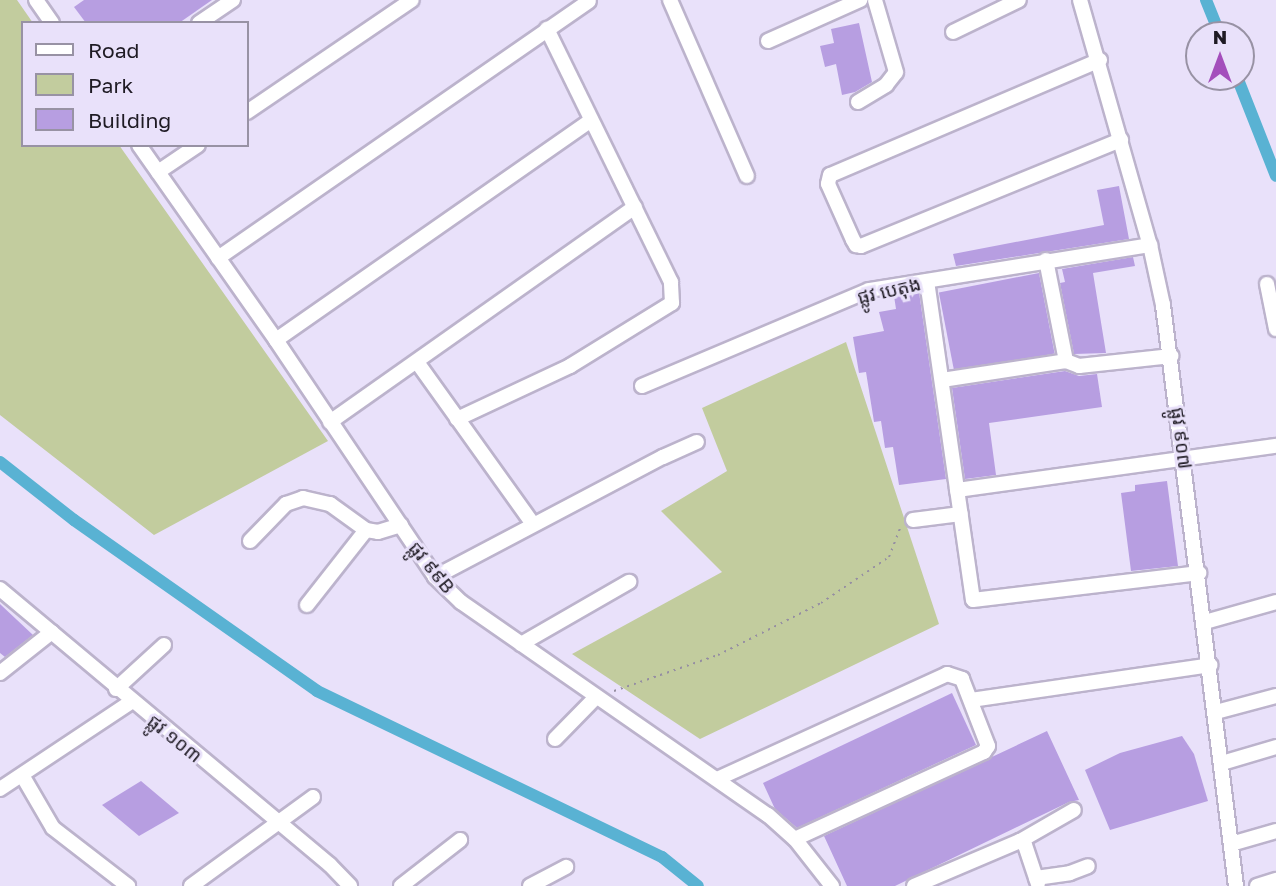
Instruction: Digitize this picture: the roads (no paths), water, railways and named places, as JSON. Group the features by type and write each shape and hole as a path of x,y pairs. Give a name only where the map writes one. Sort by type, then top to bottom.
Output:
{"street":[{"path":"36,0 51,21"},
{"path":"202,21 233,0"},
{"path":"248,111 412,0"},
{"path":"670,0 747,176"},
{"path":"768,41 860,0"},
{"path":"858,102 886,85 896,72 874,0"},
{"path":"953,32 1019,0"},
{"name":"ផ្លូវ ៩០៧","path":"1080,0 1100,60 1150,245 1171,356 1236,886"},
{"path":"218,258 589,1"},
{"path":"457,419 570,366 672,303 671,282 547,29"},
{"path":"1100,60 827,178 853,240 856,245 861,246 1121,140"},
{"path":"276,340 590,121"},
{"name":"ផ្លូវ ៩៩B","path":"140,147 276,340 435,577 461,602 717,779 796,839 832,886"},
{"path":"158,172 195,147"},
{"path":"330,422 635,207"},
{"name":"ផ្លូវ បេតុង","path":"642,386 869,290 1150,245"},
{"path":"1046,260 1066,360"},
{"path":"927,281 973,600 1199,573"},
{"path":"1267,284 1276,329"},
{"path":"942,380 1066,360 1079,366 1171,356"},
{"path":"417,362 533,524"},
{"path":"435,577 533,524 697,442"},
{"path":"957,490 1185,461 1276,446"},
{"path":"250,541 286,504 303,498 330,504 366,530 389,531 401,525"},
{"path":"913,520 961,514"},
{"path":"307,605 366,530"},
{"path":"521,644 629,582"},
{"name":"ផ្លូវ ១០៣","path":"0,589 131,702 281,824 350,886"},
{"path":"1205,622 1276,602"},
{"path":"2,667 52,632"},
{"path":"116,689 164,645"},
{"path":"971,700 1210,665"},
{"path":"717,779 947,674 962,679 988,746 984,752 796,839"},
{"path":"1216,712 1276,696"},
{"path":"555,739 596,697"},
{"path":"0,789 131,702"},
{"path":"1222,763 1276,747"},
{"path":"22,775 53,828 128,886"},
{"path":"191,886 281,824 313,797"},
{"path":"914,886 1020,841 1074,810"},
{"path":"1231,844 1276,831"},
{"path":"401,886 460,840"},
{"path":"1020,841 1025,845 1037,882 1088,866"},
{"path":"530,886 566,867"},
{"path":"1257,886 1276,880"}],"waterway":[{"path":"1206,0 1214,21"},
{"path":"1243,91 1276,176"},
{"path":"0,462 74,520 317,691 662,857 698,886"}]}
